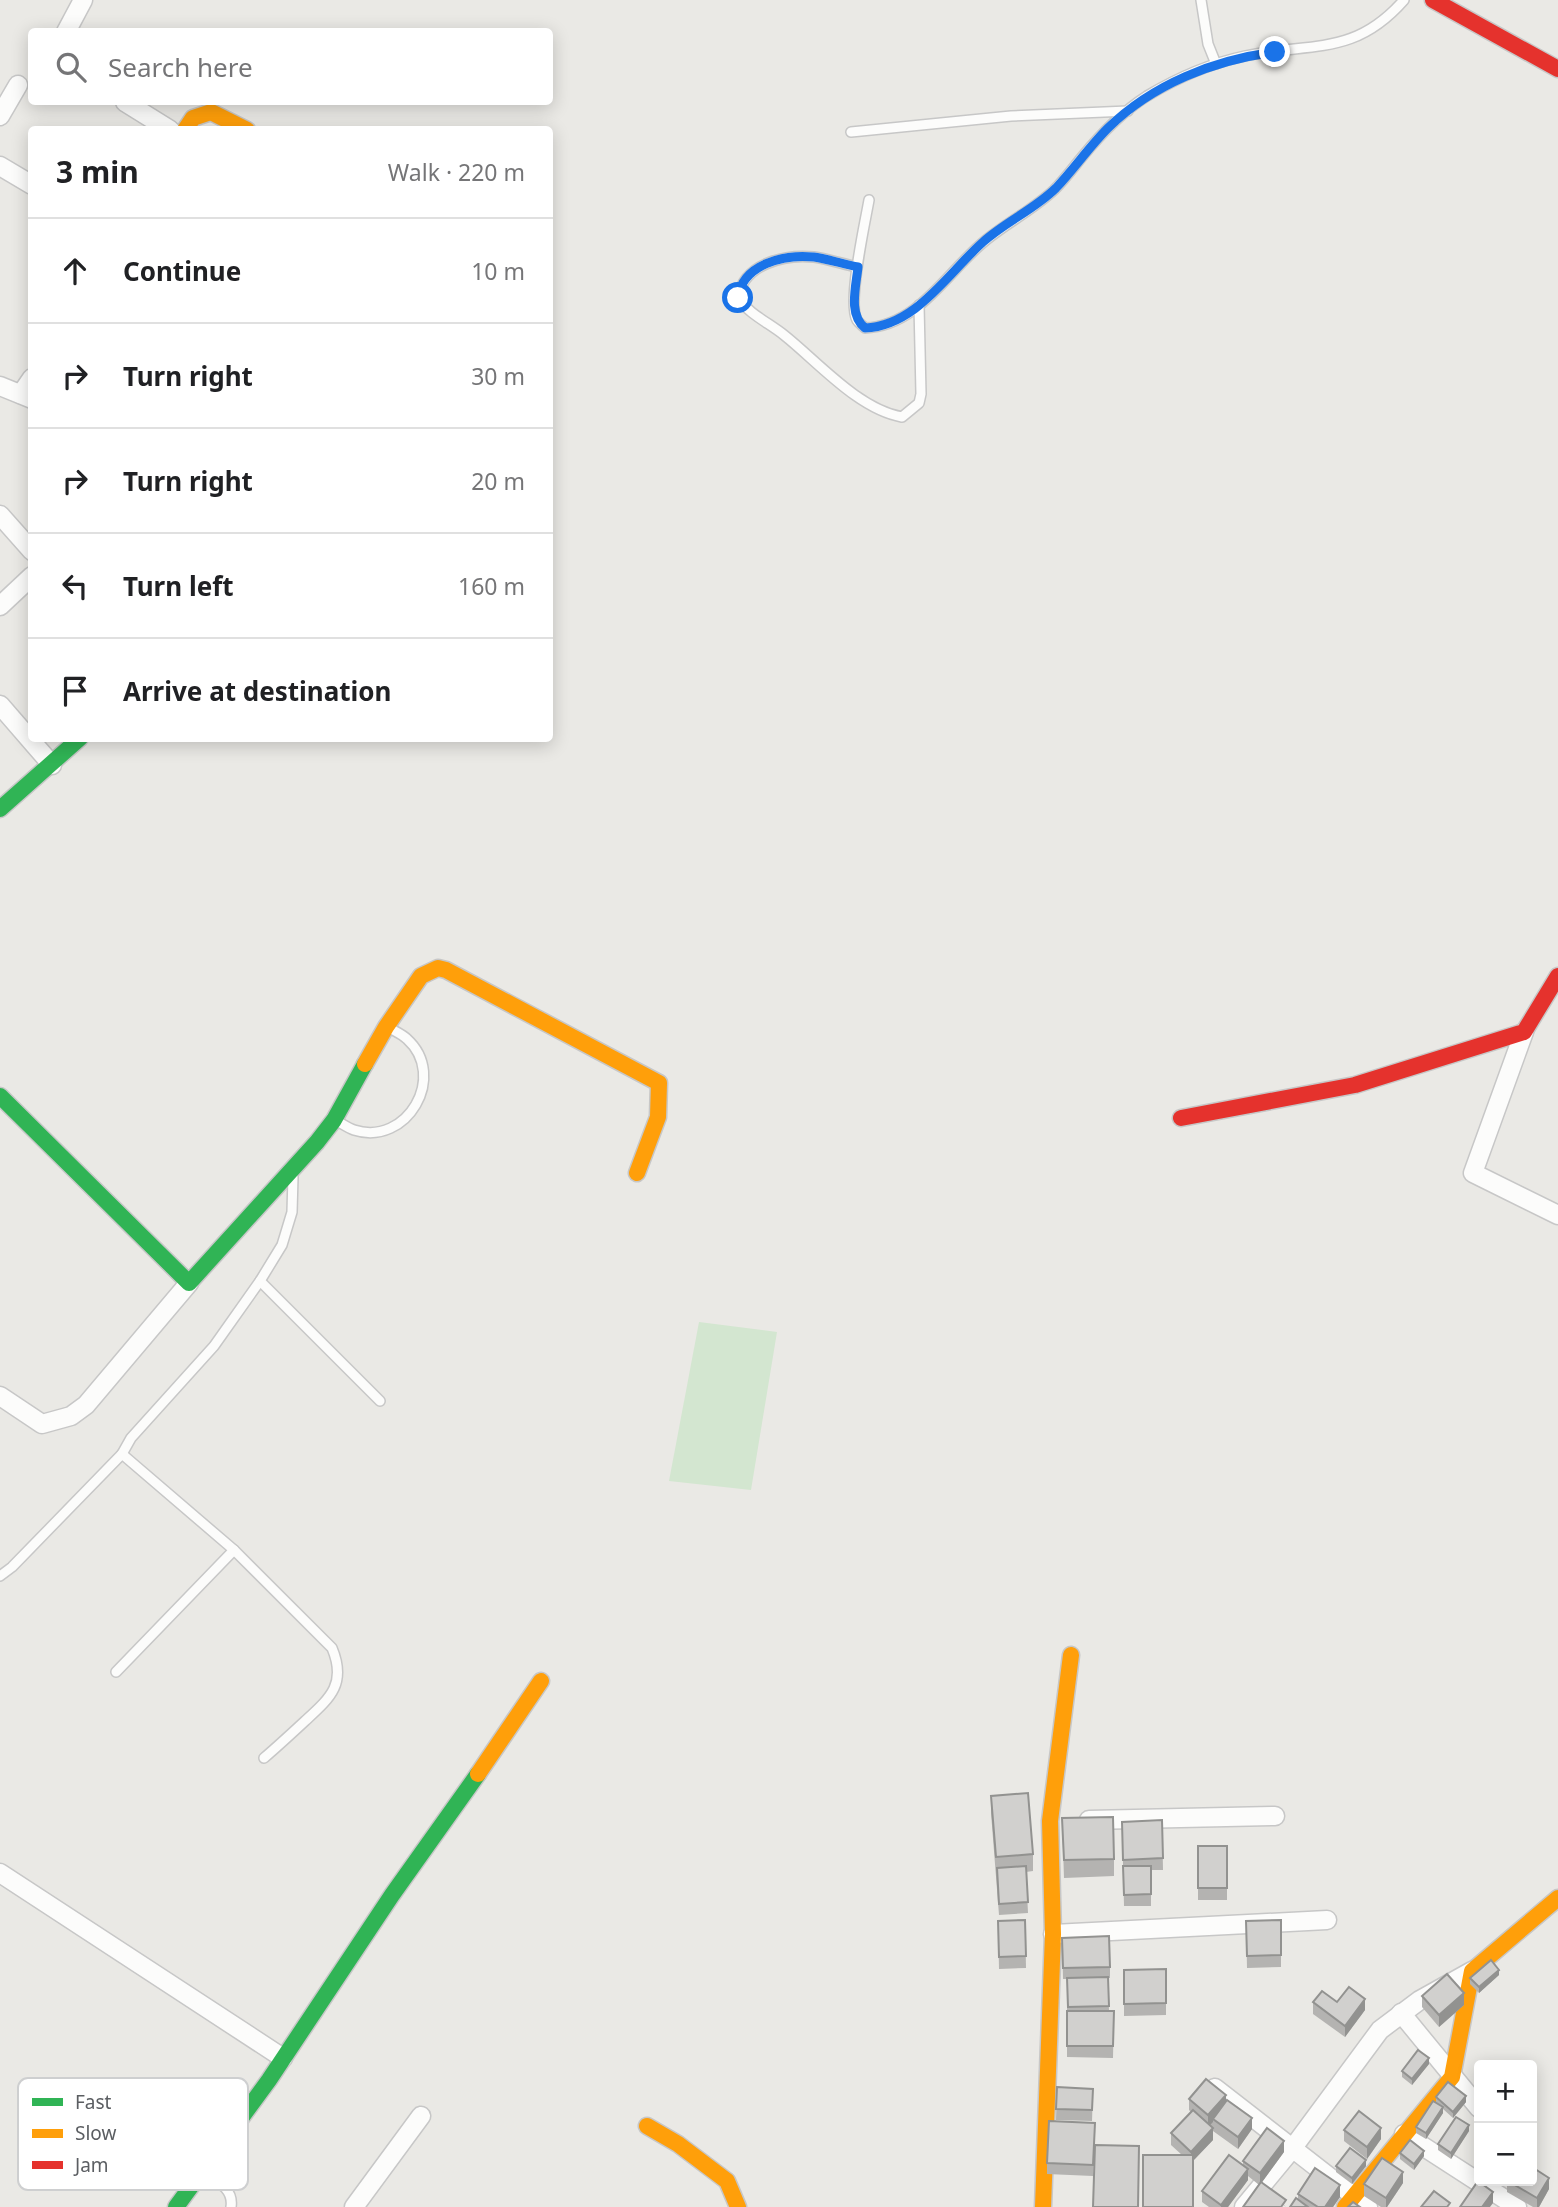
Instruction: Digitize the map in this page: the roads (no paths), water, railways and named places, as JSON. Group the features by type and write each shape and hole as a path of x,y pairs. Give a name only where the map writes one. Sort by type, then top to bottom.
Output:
{"street":[{"path":"68,28 83,0"},
{"path":"1433,0 1558,69"},
{"path":"2,108 18,85"},
{"path":"130,105 164,126"},
{"path":"188,126 193,118 211,111 239,126"},
{"path":"0,166 28,183"},
{"path":"0,386 26,397"},
{"path":"0,515 28,546"},
{"path":"0,606 28,580"},
{"path":"0,705 28,737"},
{"path":"32,742 52,765"},
{"path":"0,810 76,742"},
{"path":"0,1396 42,1424 71,1416 86,1405 189,1283 334,1120 386,1027 421,976 438,968 659,1083 662,1098 655,1127 637,1173"},
{"path":"1558,976 1524,1031 1473,1173 1558,1215"},
{"path":"1181,1118 1356,1085 1524,1031"},
{"path":"0,1096 189,1283"},
{"path":"1043,2207 1054,1934 1063,1821 1071,1655"},
{"path":"248,2107 541,1681"},
{"path":"1063,1821 1275,1816"},
{"path":"0,1873 284,2058"},
{"path":"1244,2207 1292,2149 1380,2030 1420,2000 1472,1971 1558,1898"},
{"path":"1054,1934 1327,1920"},
{"path":"1215,2088 1356,2203 1404,2134 1452,2077 1472,1971"},
{"path":"1401,2014 1474,2102"},
{"path":"355,2207 421,2116"},
{"path":"648,2126 678,2144 727,2181 738,2207"},
{"path":"1404,2134 1517,2207"},
{"path":"176,2207 188,2190"}],"lane":[{"path":"1201,0 1208,44 1216,64"},
{"path":"869,200 854,311 858,322 865,328 874,328 905,317 984,241 1055,190 1109,127 1146,97 1216,64 1246,56 1340,43 1357,38 1372,29 1404,0"},
{"path":"851,131 1011,116 1128,111"},
{"path":"858,267 804,257 763,264 749,272 740,286 738,298 744,307 784,335 842,384 889,415 902,417 919,403 921,394 919,305"},
{"path":"334,1120 355,1131 379,1132 401,1122 418,1105 424,1082 420,1058 407,1039 386,1027"},
{"path":"0,1576 12,1567 122,1454 131,1438 214,1346 282,1245 292,1212 293,1169"},
{"path":"260,1281 380,1401"},
{"path":"122,1454 234,1550 332,1648 338,1661 339,1676 331,1697 264,1758"},
{"path":"116,1672 234,1550"},
{"path":"226,2190 232,2201 231,2207"}]}
